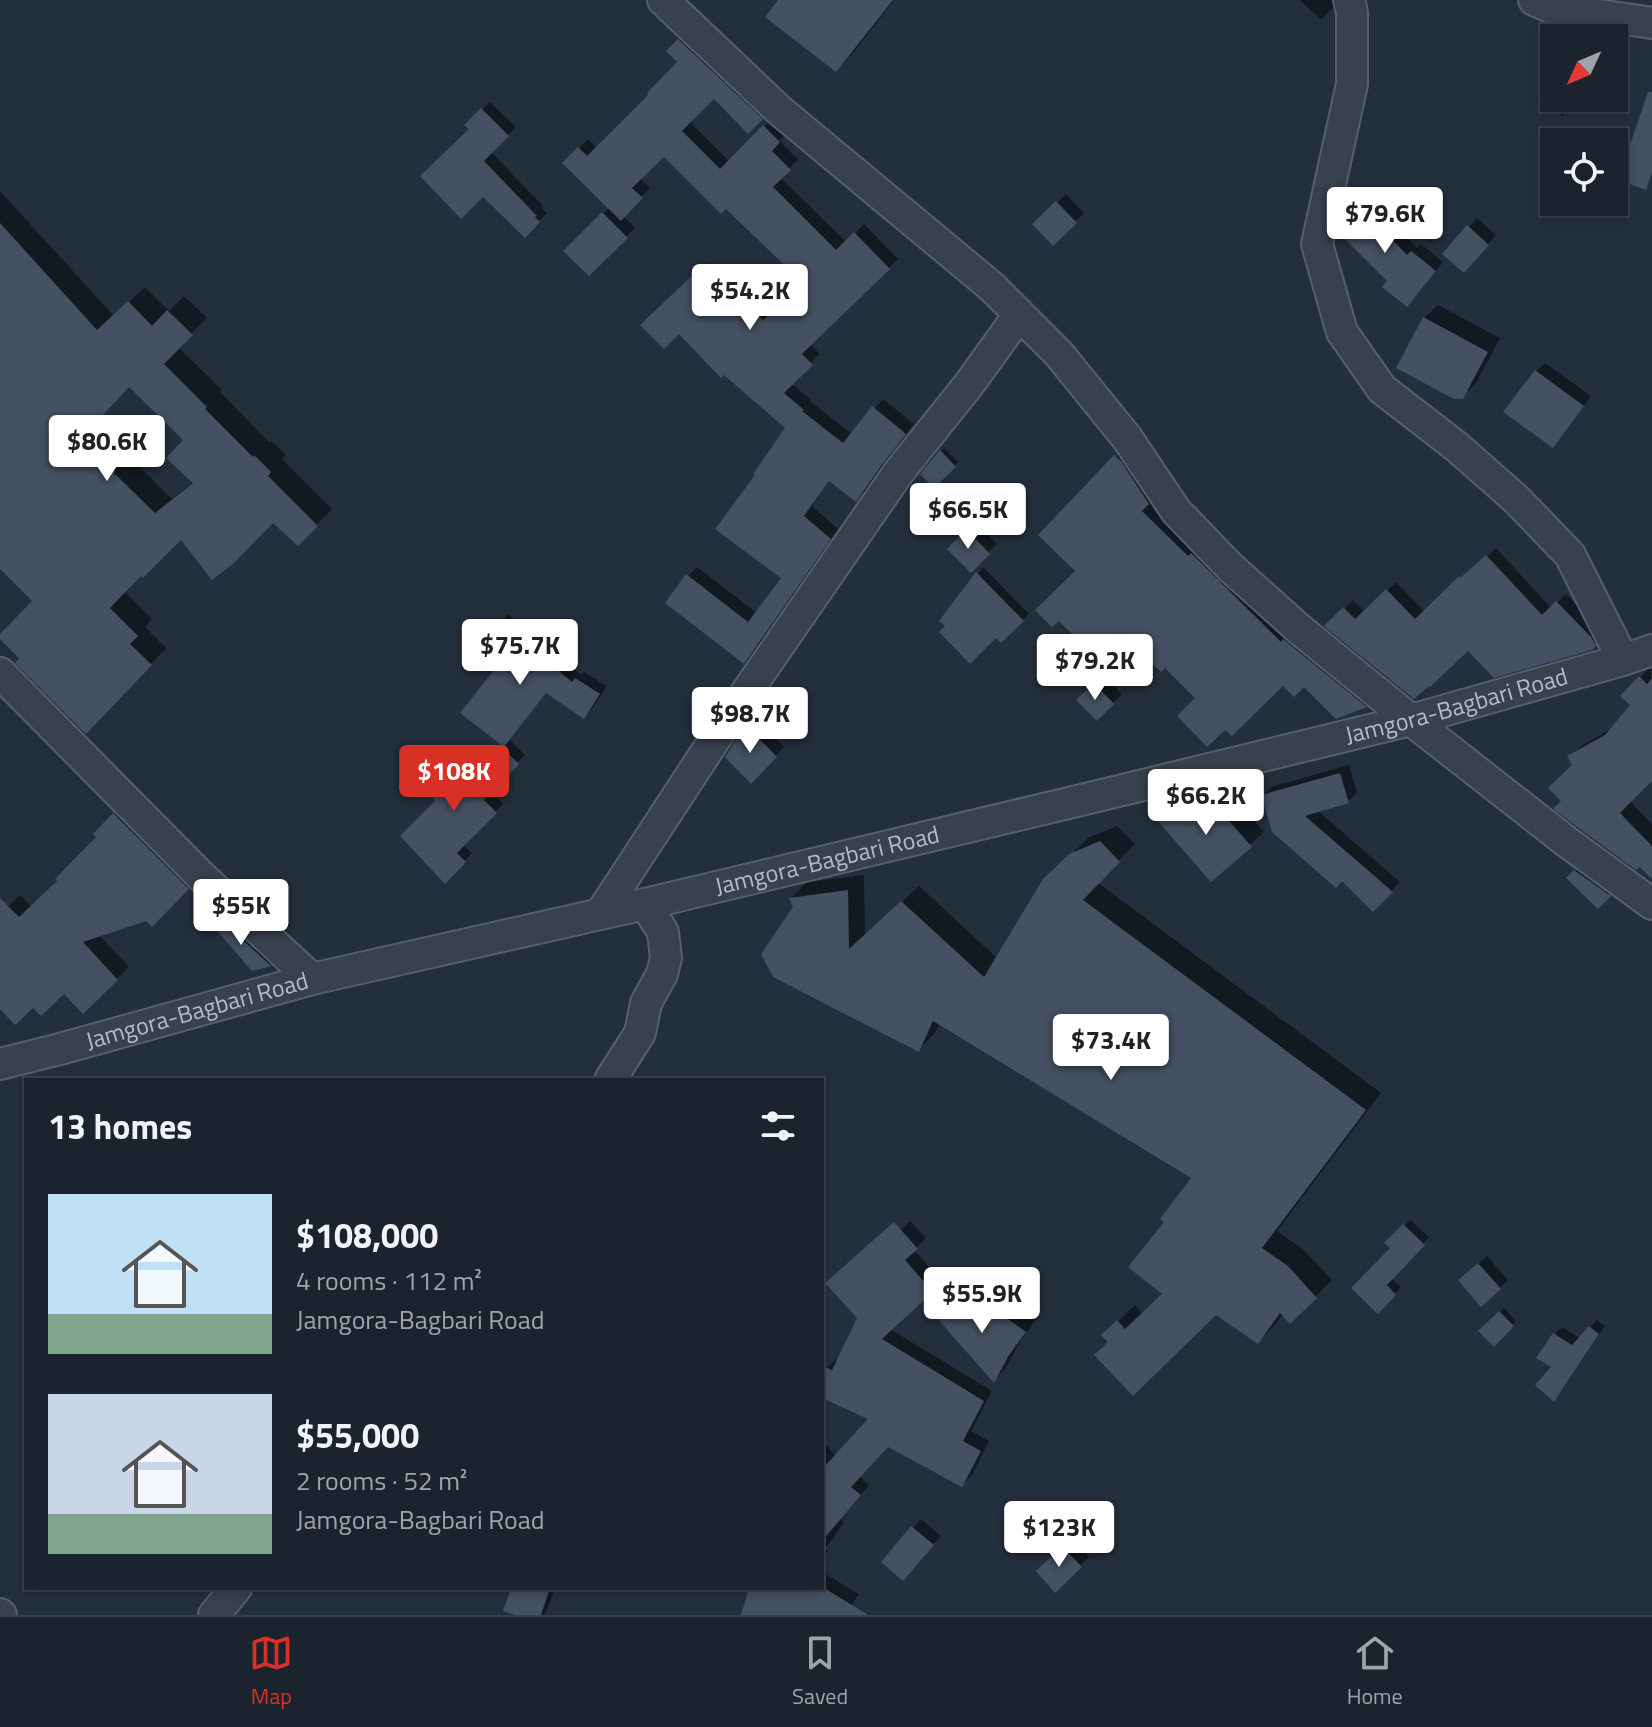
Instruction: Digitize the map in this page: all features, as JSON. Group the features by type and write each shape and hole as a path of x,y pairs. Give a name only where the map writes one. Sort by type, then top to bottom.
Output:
{"street":[{"path":"663,0 779,110 992,287 1059,354 1127,438 1176,511 1230,567 1299,629 1411,720 1652,904"},
{"path":"1349,0 1352,12 1352,84 1317,244 1342,332 1382,389 1457,447 1516,499 1570,555 1623,660"},
{"path":"1534,0 1552,8 1652,23"},
{"path":"601,913 726,722 898,473 970,383 1019,315"},
{"name":"Jamgora-Bagbari Road","path":"0,1064 312,979 645,904 1411,720 1652,650"},
{"path":"0,673 201,876 312,979"},
{"path":"611,1078 640,1033 646,1003 662,974 666,958 663,932 645,904"},
{"path":"214,1615 234,1590"}],"building":[{"path":"778,0 893,0 836,72 765,17"},
{"path":"678,39 763,119 748,134 714,99 682,131 720,169 763,125 780,142 772,151 791,170 773,187 836,250 854,232 890,269 802,354 813,365 784,393 843,443 872,406 906,434 856,502 829,481 804,516 831,539 744,664 665,603 686,574 748,622 781,578 715,529 785,428 724,375 721,378 679,334 664,349 640,325 697,271 741,315 750,306 763,320 802,282 726,209 721,214 664,157 632,188 643,198 621,221 562,163 578,147 587,156 648,95 677,62 666,51"},
{"path":"1648,92 1652,92 1652,172 1646,190 1628,184 1628,151"},
{"path":"481,108 509,136 484,161 540,222 525,238 483,197 461,219 420,176 469,129 464,125"},
{"path":"1353,199 1407,255 1411,251 1436,271 1407,307 1382,287 1387,281 1338,232 1343,209"},
{"path":"1056,201 1077,223 1053,246 1032,224"},
{"path":"602,212 628,238 589,276 563,251"},
{"path":"0,223 97,330 128,301 152,326 167,310 193,335 164,364 207,407 205,409 271,472 268,476 318,526 298,546 273,523 234,563 212,580 181,540 110,608 138,636 130,644 152,665 86,734 15,663 19,658 0,639 0,634 32,601 0,569","holes":["129,387 183,440 166,458 193,483 155,513 80,440"]},
{"path":"1467,225 1489,245 1464,273 1442,254"},
{"path":"1423,317 1488,352 1463,399 1454,399 1396,368"},
{"path":"1535,370 1584,406 1553,448 1503,412"},
{"path":"940,450 956,467 934,488 920,474"},
{"path":"1114,455 1149,504 1142,511 1188,556 1191,553 1281,642 1283,639 1367,707 1336,719 1304,687 1294,697 1283,686 1232,736 1225,730 1207,747 1177,716 1195,698 1165,668 1161,672 1120,633 1095,657 1059,621 1052,627 1035,610 1075,571 1038,535"},
{"path":"966,529 990,554 971,573 947,549"},
{"path":"1486,555 1542,615 1556,601 1596,646 1592,650 1494,678 1468,651 1414,699 1324,626 1343,607 1355,619 1386,589 1415,619 1459,576"},
{"path":"976,572 1024,621 1001,643 996,638 970,664 939,632 945,626 939,621"},
{"path":"499,621 572,682 575,678 600,694 584,719 546,693 504,747 460,713 498,665 477,647"},
{"path":"1639,676 1647,684 1652,678 1652,781 1620,813 1652,846 1652,879 1640,867 1636,870 1553,809 1561,801 1548,788 1572,765 1567,756 1605,735 1630,705 1620,696"},
{"path":"1094,683 1114,704 1097,721 1076,700"},
{"path":"746,725 777,757 751,784 725,757"},
{"path":"503,748 519,764 484,800 497,813 457,853 466,862 445,884 400,836 435,801 416,782 439,759 466,785"},
{"path":"1340,773 1349,803 1305,816 1393,892 1373,912 1342,881 1336,888 1272,832 1261,795"},
{"path":"1209,798 1252,847 1211,882 1156,819"},
{"path":"113,813 189,889 152,927 146,921 83,942 118,980 83,1014 64,994 41,1016 33,1008 15,1025 0,1009 0,898 19,917 57,881 55,879 96,837 93,834"},
{"path":"1100,841 1120,862 1083,900 1366,1110 1262,1248 1288,1266 1317,1298 1290,1324 1280,1313 1258,1344 1216,1315 1133,1396 1094,1355 1108,1342 1101,1335 1117,1320 1125,1329 1162,1294 1128,1267 1164,1222 1160,1219 1191,1178 933,1021 919,1052 773,977 761,954 793,907 789,898 848,890 849,949 901,901 984,977 1043,879 1069,854"},
{"path":"1574,870 1611,896 1598,909 1566,878"},
{"path":"219,918 271,966 252,971 212,925"},
{"path":"894,1222 918,1249 905,1260 933,1292 882,1339 984,1401 963,1441 981,1451 962,1487 888,1447 851,1487 861,1495 824,1539 824,1467 868,1419 824,1399 824,1367 832,1370 857,1318 825,1283"},
{"path":"1403,1224 1425,1245 1387,1285 1396,1295 1378,1314 1351,1288 1390,1248 1384,1243"},
{"path":"1478,1263 1501,1289 1481,1307 1458,1280"},
{"path":"953,1300 962,1311 974,1301 988,1316 993,1308 1026,1332 994,1383 935,1316"},
{"path":"1499,1311 1514,1326 1494,1347 1478,1331"},
{"path":"1589,1326 1599,1334 1554,1402 1535,1385 1551,1367 1536,1358 1553,1333 1572,1345"},
{"path":"911,1526 934,1545 903,1581 881,1562"},
{"path":"1062,1546 1082,1567 1055,1593 1036,1571"},
{"path":"824,1588 868,1615 741,1615 748,1590"},
{"path":"510,1590 549,1590 541,1615 515,1615 503,1611"}]}
